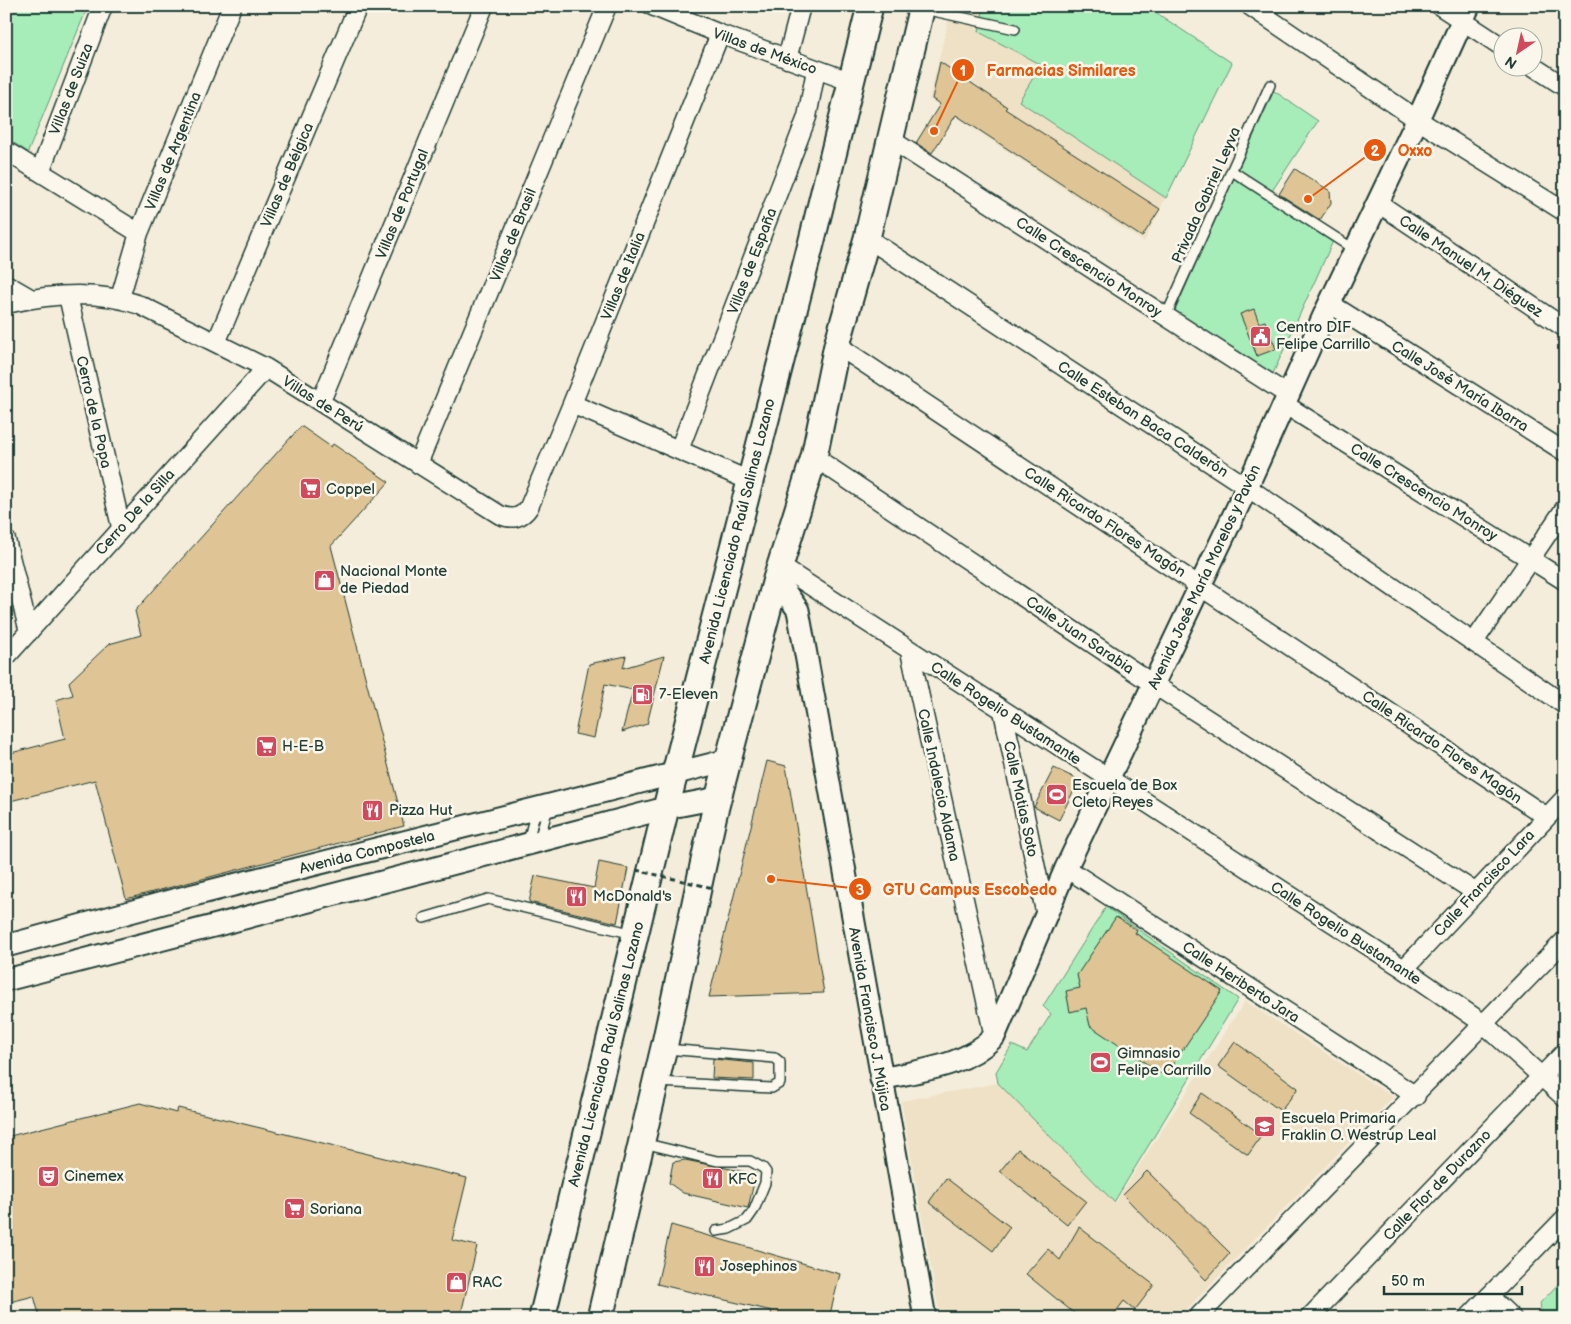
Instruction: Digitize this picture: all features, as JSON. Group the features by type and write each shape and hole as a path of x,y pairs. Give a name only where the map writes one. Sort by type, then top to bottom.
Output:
{"main road":[{"name":"Avenida Licenciado Raúl Salinas Lozano","path":"542,1318 666,808 677,772 870,6"},
{"path":"600,1318 663,1049 718,798 778,572 814,457 837,346 867,238 922,7"}],"street":[{"name":"Villas de Suiza","path":"40,172 103,6"},
{"name":"Villas de Argentina","path":"120,298 139,233 232,6"},
{"name":"Villas de Bélgica","path":"216,343 358,6"},
{"name":"Villas de Portugal","path":"321,401 484,6"},
{"name":"Villas de Brasil","path":"418,464 607,6"},
{"name":"Villas de México","path":"652,6 720,34 852,82"},
{"path":"787,59 801,6"},
{"path":"1250,6 1418,120 1565,212"},
{"path":"1440,6 1465,14 1494,39"},
{"name":"Avenida José María Morelos y Pavón","path":"881,1079 962,1060 983,1048 994,1037 1066,868 1247,487 1329,303 1418,120 1465,14"},
{"name":"Villas de Italia","path":"521,516 528,507 572,404 720,34"},
{"name":"Villas de España","path":"679,450 807,117 816,70"},
{"path":"1544,72 1563,81"},
{"name":"Calle Crescencio Monroy","path":"890,138 1166,316 1286,400 1565,581"},
{"path":"6,151 139,233"},
{"name":"Calle Manuel M. Diéguez","path":"1378,203 1565,328"},
{"name":"Calle Esteban Baca Calderón","path":"867,238 1247,487 1565,704"},
{"path":"6,284 32,299"},
{"name":"Villas de Perú","path":"6,304 32,299 68,296 120,298 140,305 266,368 500,515 521,516"},
{"name":"Cerro de la Popa","path":"68,296 121,527"},
{"name":"Calle José María Ibarra","path":"1329,303 1565,452"},
{"name":"Calle Ricardo Flores Magón","path":"837,346 1201,585 1547,817"},
{"name":"Cerro De la Silla","path":"6,657 266,368"},
{"path":"572,404 750,481"},
{"name":"Calle Juan Sarabia","path":"814,457 1153,684 1475,892"},
{"path":"1474,642 1565,508"},
{"path":"6,540 29,632"},
{"name":"Calle Rogelio Bustamante","path":"778,572 910,651 1404,970 1484,1024 1565,1098"},
{"name":"Avenida Francisco J. Mújica","path":"778,572 798,610 925,1318"},
{"name":"Calle Indalecio Aldama","path":"910,651 994,1037"},
{"name":"Calle Matias Soto","path":"1003,711 1046,916"},
{"name":"Avenida Compostela","path":"6,946 170,901 728,760"},
{"path":"6,980 666,808 718,798"},
{"name":"Calle Francisco Lara","path":"1404,970 1565,798"},
{"path":"365,852 374,884"},
{"name":"Calle Heriberto Jara","path":"1066,868 1416,1096"},
{"path":"170,901 178,934"},
{"path":"1197,1318 1416,1096 1565,940"},
{"name":"Calle Flor de Durazno","path":"1309,1318 1565,1052"},
{"path":"1468,1318 1565,1218"},
{"path":"1489,1296 1512,1318"}],"lane":[{"path":"922,7 1015,29"},
{"name":"Privada Gabriel Leyva","path":"1166,316 1270,86"},
{"path":"1232,171 1355,250"},
{"path":"534,842 542,807"},
{"path":"424,918 477,901 492,899 635,934"},
{"path":"655,1082 772,1088 780,1083 779,1059 663,1049"},
{"path":"641,1142 717,1160 750,1161 763,1168 766,1176 765,1183 754,1210 747,1220 729,1229 716,1231"}],"path":[{"path":"636,870 713,888"}],"shaded area":[{"path":"952,6 1146,6 1232,63 1144,242 929,99"},
{"path":"1245,1001 1393,1097 1178,1318 940,1318 901,1101 998,1083 1115,1203"}],"green space":[{"path":"6,6 88,6 28,152 6,138"},
{"path":"984,6 1146,6 1232,63 1166,198 1019,101 1041,65 979,32"},
{"path":"1274,91 1318,121 1272,191 1238,170"},
{"path":"1234,178 1333,241 1271,378 1174,313"},
{"name":"Gimnasio Felipe Carrillo","path":"1106,907 1238,999 1114,1202 998,1083 996,1072 1012,1045 1027,1052 1051,1014 1043,1006"},
{"path":"1565,1277 1565,1318 1542,1318 1540,1303"}],"building":[{"path":"940,62 1007,107 1005,109 1160,209 1142,237 956,115 932,153 916,143 940,104 932,99"},
{"path":"1295,169 1330,191 1331,203 1320,220 1279,194"},
{"name":"Centro DIF Felipe Carrillo","path":"1254,309 1259,323 1265,321 1276,349 1257,356 1240,314"},
{"path":"301,426 331,447 333,444 389,482 331,546 404,826 126,899 95,780 6,802 6,765 10,764 7,754 65,739 56,700 73,695 69,682 109,644 141,635 135,611"},
{"path":"626,656 623,668 664,656 647,724 622,732 633,690 605,684 594,738 575,734 589,664"},
{"path":"767,761 786,766 824,993 709,997"},
{"name":"Escuela de Box Cleto Reyes","path":"1054,768 1079,780 1059,820 1034,807"},
{"name":"McDonald's","path":"599,862 628,868 617,923 529,902 535,876 594,888"},
{"path":"1116,917 1137,930 1135,933 1222,991 1165,1076 1090,1026 1086,1008 1070,1012 1066,991 1080,988 1077,975"},
{"path":"1235,1042 1298,1088 1281,1111 1218,1066"},
{"path":"713,1059 754,1063 754,1080 712,1078"},
{"path":"1202,1093 1262,1135 1248,1155 1189,1113"},
{"name":"Soriana","path":"140,1103 176,1113 178,1108 467,1178 452,1240 477,1246 460,1318 40,1318 34,1296 6,1303 6,1137"},
{"path":"1018,1149 1086,1201 1067,1225 1000,1171"},
{"name":"KFC","path":"685,1160 756,1174 748,1208 683,1193 669,1183 673,1162"},
{"path":"1147,1171 1230,1253 1206,1280 1123,1195"},
{"path":"946,1178 1010,1227 993,1251 929,1202"},
{"path":"671,1225 840,1274 829,1318 770,1318 772,1311 657,1284"},
{"path":"1079,1227 1154,1285 1135,1310 1124,1301 1111,1318 1080,1318 1026,1274 1048,1249 1060,1260"}],"place":[{"name":"Farmacias Similares","path":"934,131"},
{"name":"Oxxo","path":"1308,199"},
{"name":"Centro DIF Felipe Carrillo","path":"1260,336"},
{"name":"Coppel","path":"310,489"},
{"name":"Nacional Monte de Piedad","path":"324,580"},
{"name":"7-Eleven","path":"643,694"},
{"name":"H-E-B","path":"266,746"},
{"name":"Escuela de Box Cleto Reyes","path":"1056,794"},
{"name":"Pizza Hut","path":"373,810"},
{"name":"GTU Campus Escobedo","path":"771,879"},
{"name":"McDonald's","path":"577,896"},
{"name":"Gimnasio Felipe Carrillo","path":"1101,1062"},
{"name":"Escuela Primaria Fraklin O. Westrup Leal","path":"1265,1127"},
{"name":"Cinemex","path":"48,1176"},
{"name":"KFC","path":"712,1179"},
{"name":"Soriana","path":"294,1209"},
{"name":"Josephinos","path":"704,1266"},
{"name":"RAC","path":"456,1282"}]}
